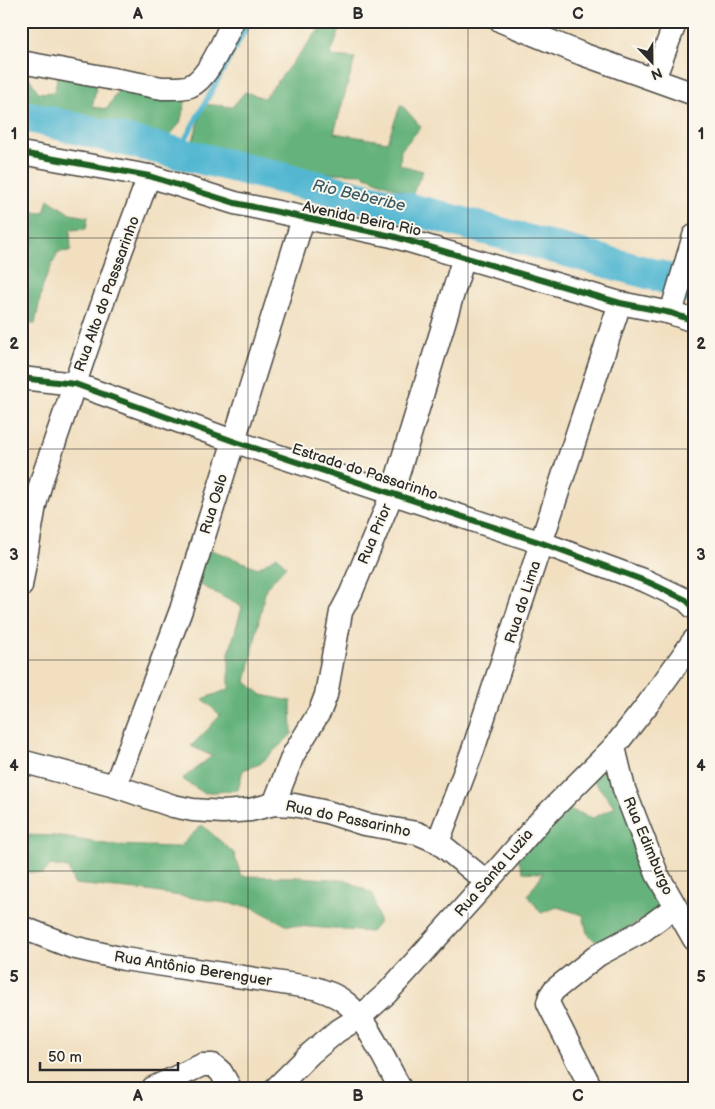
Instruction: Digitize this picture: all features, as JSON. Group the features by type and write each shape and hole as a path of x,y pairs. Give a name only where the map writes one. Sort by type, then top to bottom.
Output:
{"street":[{"path":"21,62 162,88 191,86 201,78 215,58 233,21"},
{"path":"501,21 582,54 694,94"},
{"path":"654,79 676,21"},
{"name":"Avenida Beira Rio","path":"21,153 149,176 235,203 303,219 368,230 620,303 672,309 694,321"},
{"name":"Rua Alto do Passsarinho","path":"21,586 35,505 42,479 149,176"},
{"name":"Rua Oslo","path":"115,786 181,610 303,219"},
{"path":"672,309 691,246"},
{"name":"Rua Prior","path":"274,804 293,755 320,711 326,695 341,612 351,593 392,494 464,257"},
{"name":"Rua do Lima","path":"438,842 473,750 620,303"},
{"name":"Estrada do Passarinho","path":"21,378 75,384 233,441 618,570 691,603"},
{"name":"Rua Santa Luzia","path":"276,1088 311,1053 336,1032 360,1017 387,993 540,821 614,748 694,640"},
{"name":"Rua Edimburgo","path":"614,748 624,789 657,874 694,939"},
{"name":"Rua do Passarinho","path":"21,761 115,786 173,806 193,810 241,811 274,804 310,808 364,824 417,833 438,842 487,882"},
{"path":"591,1088 548,1003 550,996 554,990 598,955 641,932 675,907"},
{"name":"Rua Antônio Berenguer","path":"21,927 72,947 124,959 315,988 332,993 347,1003 360,1017 400,1088"},
{"path":"152,1088 202,1064 213,1065 221,1072 230,1088"}],"green space":[{"path":"343,21 330,56 355,58 334,133 387,142 401,104 421,127 401,150 400,165 423,171 412,195 361,174 298,172 190,150 204,104 232,107 245,92 264,98 321,27"},
{"path":"22,67 39,93 55,92 58,69 97,84 92,107 107,109 121,86 186,99 180,123 164,143 77,117 21,104"},
{"path":"48,199 70,214 88,217 86,229 70,230 71,251 58,252 43,285 35,324 21,323 21,211 44,213"},
{"path":"201,546 258,568 277,556 286,566 266,588 246,682 262,695 291,701 292,734 260,764 243,770 238,790 204,793 182,779 212,756 191,746 220,715 203,699 229,689 229,653 242,607 197,583"},
{"path":"610,758 664,908 598,944 587,933 583,915 557,907 541,913 528,895 543,873 523,872 518,859 565,808 593,818 615,807 592,779"},
{"path":"202,825 234,853 241,876 346,880 373,894 379,922 371,932 286,925 252,907 148,891 74,884 68,868 50,865 43,874 21,871 21,835 55,836 112,845 179,847"}],"waterway":[{"path":"177,154 250,21"},
{"name":"Rio Beberibe","path":"21,115 430,214 659,276 694,289"}],"cycle path":[{"path":"21,153 149,176 235,203 392,236 620,303 671,313 694,321"},
{"path":"21,378 75,384 233,441 542,543 648,582 686,600 694,608"}]}
